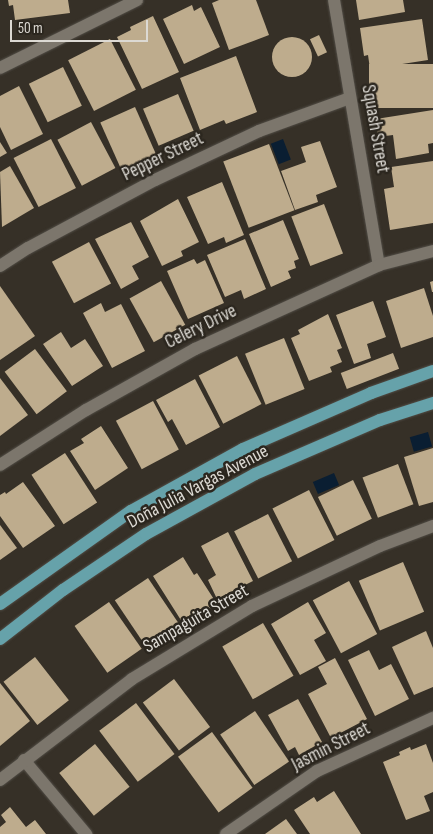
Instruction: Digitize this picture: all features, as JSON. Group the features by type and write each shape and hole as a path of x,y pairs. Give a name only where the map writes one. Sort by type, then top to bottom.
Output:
{"main road":[{"name":"Doña Julia Vargas Avenue","path":"0,604 46,568 130,511 234,454 371,393 433,371"},
{"name":"Doña Julia Vargas Avenue","path":"0,639 63,590 146,534 255,474 380,420 433,403"}],"street":[{"path":"0,68 137,0"},
{"name":"Squash Street","path":"334,0 379,265"},
{"name":"Pepper Street","path":"0,266 28,248 155,180 259,131 350,98"},
{"name":"Celery Drive","path":"0,465 86,410 195,349 379,265 433,251"},
{"name":"Sampaguita Street","path":"0,780 132,679 252,606 380,546 433,526"},
{"name":"Jasmin Street","path":"226,834 317,771 433,718"},
{"path":"24,760 86,834"}],"water":[{"path":"283,139 291,160 279,164 271,144"},
{"path":"428,432 432,446 414,452 410,437"},
{"path":"334,473 339,485 318,494 313,482"}],"building":[{"path":"8,0 68,0 70,13 15,20 13,5 9,6"},
{"path":"219,0 256,0 269,35 229,50 212,3"},
{"path":"356,0 403,0 405,12 359,20"},
{"path":"192,5 194,11 201,7 220,47 184,64 163,19"},
{"path":"153,16 179,72 142,89 117,37 131,30 130,27"},
{"path":"422,19 428,60 370,69 368,55 364,56 360,28"},
{"path":"319,35 327,52 318,56 310,39"},
{"path":"296,37 303,40 309,46 312,57 311,65 303,74 296,77 288,77 281,74 273,65 272,53 275,46 284,38"},
{"path":"110,39 136,90 94,111 68,60"},
{"path":"236,56 257,112 226,124 224,120 200,130 180,78"},
{"path":"369,64 433,64 433,108 369,108"},
{"path":"63,67 82,106 48,122 29,84"},
{"path":"19,86 43,134 11,150 0,127 0,96"},
{"path":"178,94 194,131 159,146 143,109"},
{"path":"135,107 158,158 123,174 100,122"},
{"path":"433,110 433,143 428,144 429,153 396,159 393,135 378,137 376,119"},
{"path":"91,122 115,168 82,186 57,140"},
{"path":"51,139 76,188 39,207 14,158"},
{"path":"320,141 337,187 316,195 318,202 295,210 281,171 306,162 301,147"},
{"path":"0,142 7,153 0,157"},
{"path":"269,144 294,210 249,228 223,162"},
{"path":"433,161 433,223 390,230 384,189 394,187 391,167"},
{"path":"10,166 34,208 2,227 0,172"},
{"path":"222,182 244,235 226,243 224,237 208,244 187,197"},
{"path":"178,199 199,242 181,251 183,256 162,266 140,221"},
{"path":"324,204 343,253 310,266 291,217"},
{"path":"283,220 299,259 294,261 296,268 288,271 291,278 271,287 249,234"},
{"path":"131,222 149,257 132,266 139,279 121,289 95,239"},
{"path":"245,239 266,289 244,299 241,290 225,297 207,255"},
{"path":"89,242 111,283 74,303 52,262"},
{"path":"194,259 197,264 205,260 224,303 188,319 167,271"},
{"path":"161,281 185,325 154,342 130,298"},
{"path":"433,281 433,292 432,292 430,282"},
{"path":"0,286 35,336 0,360"},
{"path":"424,288 433,316 433,337 401,348 386,301"},
{"path":"373,301 386,337 367,344 371,358 354,364 336,315"},
{"path":"101,303 105,312 121,304 145,351 112,368 83,313"},
{"path":"328,314 342,348 337,350 342,362 330,367 332,372 309,381 291,338 300,334 298,330"},
{"path":"61,332 71,348 85,339 103,366 72,386 43,344"},
{"path":"284,338 305,389 266,405 245,354"},
{"path":"35,349 67,391 37,414 5,372"},
{"path":"393,353 399,369 347,389 341,373"},
{"path":"237,356 262,404 223,424 199,376"},
{"path":"0,378 28,415 0,436"},
{"path":"195,379 220,427 186,445 172,419 168,422 156,400"},
{"path":"153,401 179,450 142,469 116,421"},
{"path":"101,426 128,468 95,490 70,451 84,443 81,439"},
{"path":"433,448 433,502 419,506 404,457"},
{"path":"65,453 97,502 64,524 31,475"},
{"path":"398,464 413,504 378,518 363,478"},
{"path":"353,480 372,519 337,536 318,497"},
{"path":"23,482 55,526 23,548 0,516 0,495 5,492 6,494"},
{"path":"309,490 334,540 298,559 272,509"},
{"path":"268,514 292,561 258,578 234,531"},
{"path":"0,525 17,548 0,560"},
{"path":"228,532 253,581 217,599 208,580 216,575 201,546"},
{"path":"183,557 194,575 197,573 217,604 184,625 153,576"},
{"path":"403,562 424,612 380,630 359,581"},
{"path":"148,578 180,626 147,648 115,600"},
{"path":"349,581 377,634 341,653 313,600"},
{"path":"109,602 142,649 107,673 75,626"},
{"path":"308,602 326,633 314,640 326,661 300,675 271,624"},
{"path":"263,623 294,676 253,699 222,646"},
{"path":"426,631 433,648 433,687 414,695 392,647"},
{"path":"369,650 379,670 391,664 409,699 375,716 348,660"},
{"path":"35,657 69,700 37,725 3,682"},
{"path":"335,658 367,719 331,738 308,694 327,684 318,667"},
{"path":"174,679 210,727 179,750 143,702"},
{"path":"0,683 30,721 0,746"},
{"path":"298,699 322,742 299,755 295,747 288,751 268,715"},
{"path":"136,703 175,754 138,782 99,731"},
{"path":"255,711 289,762 254,785 220,734"},
{"path":"212,732 253,788 219,813 178,757"},
{"path":"95,744 130,787 94,816 59,773"},
{"path":"426,744 433,763 433,792 424,796 430,811 406,820 383,762 400,755 399,752 410,747 411,750"},
{"path":"334,791 361,834 310,834 294,810 314,797 317,802"},
{"path":"10,807 26,827 35,820 46,834 0,834 0,827 6,822 1,815"},
{"path":"286,819 297,834 265,834"}]}
